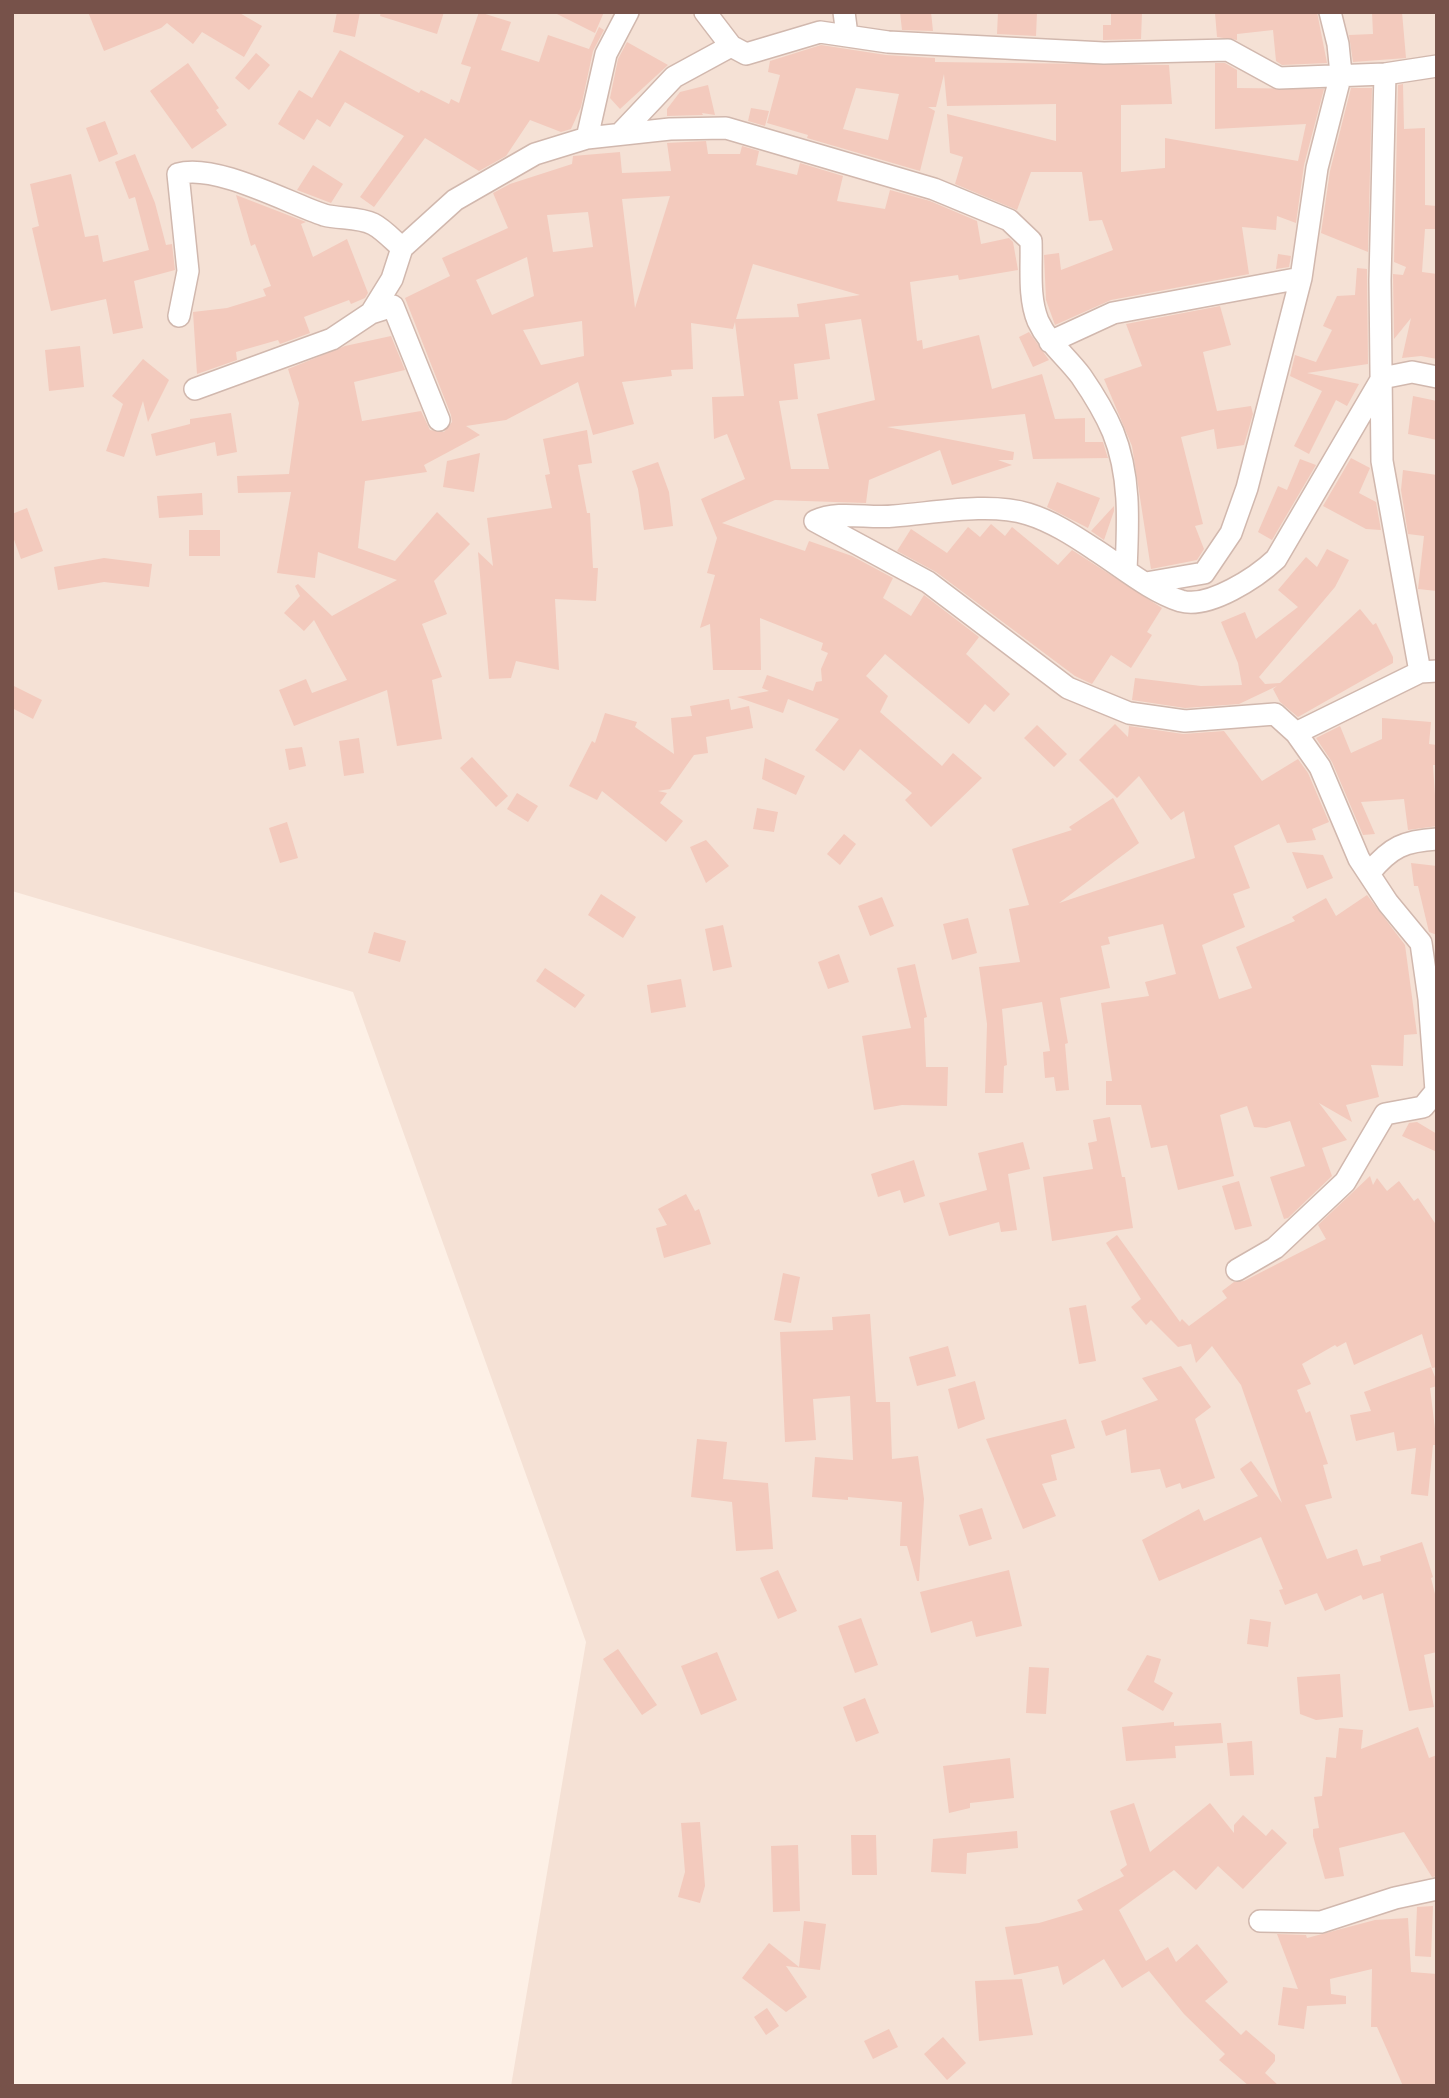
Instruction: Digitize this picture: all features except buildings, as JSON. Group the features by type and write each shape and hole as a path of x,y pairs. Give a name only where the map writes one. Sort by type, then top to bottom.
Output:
{"street":[{"path":"587,138 606,54 628,12"},
{"path":"705,12 731,46 746,54 820,32 888,42 1104,53 1228,50 1279,78 1385,74 1437,66"},
{"path":"844,12 847,35"},
{"path":"1146,583 1204,573 1231,533 1268,414 1301,278 1317,168 1341,74 1338,44 1330,12"},
{"path":"620,134 674,77 731,46"},
{"path":"1296,733 1429,671 1382,461 1380,280 1385,74"},
{"path":"371,313 391,279 402,248 456,200 535,154 587,138 726,128 934,189 1009,220 1031,241 1031,280 1037,318 1050,342 1080,376 1113,431 1124,469 1128,514 1126,570"},
{"path":"179,316 188,271 178,174 209,174 266,191 326,215 372,223 402,248"},
{"path":"1050,342 1113,313 1301,278"},
{"path":"195,389 332,339 371,313 393,306 439,420"},
{"path":"1237,1270 1276,1248 1345,1182 1385,1114 1433,1101 1429,999 1421,943 1388,903 1359,859 1320,767 1296,733 1275,714 1185,721 1129,713 1068,688 928,582 815,521 829,515 879,518 980,509 1026,513 1069,532 1146,583 1183,602 1214,597 1251,582 1276,559 1382,378 1412,372 1437,377"},
{"path":"1370,872 1384,856 1409,841 1437,839"},
{"path":"1260,1921 1321,1922 1395,1898 1437,1889"}],"shaded area":[{"path":"12,12 1437,12 1437,2086 511,2086 586,1642 353,992 12,891"}]}
